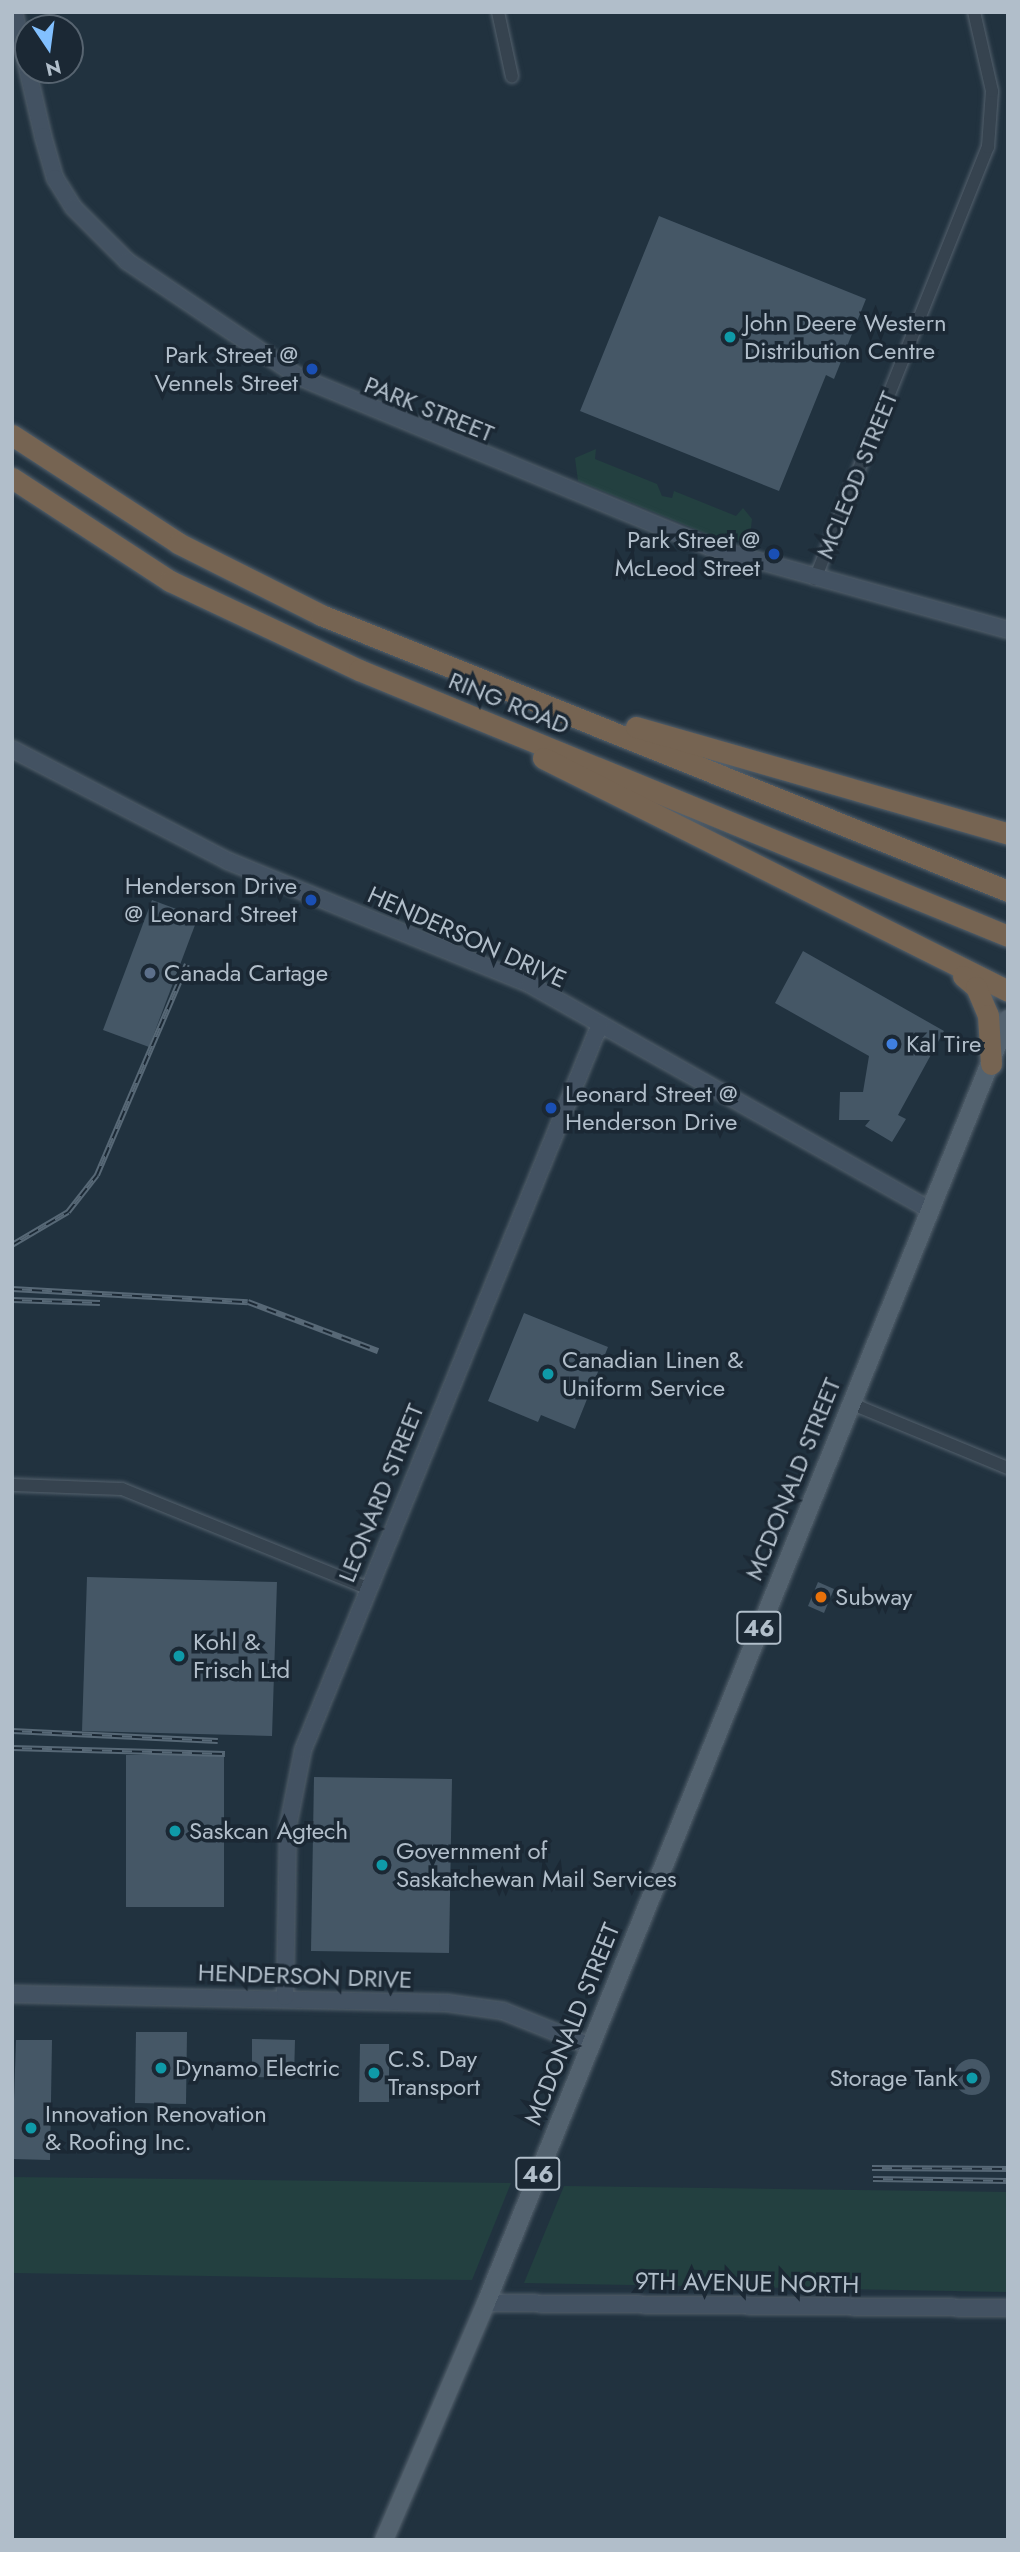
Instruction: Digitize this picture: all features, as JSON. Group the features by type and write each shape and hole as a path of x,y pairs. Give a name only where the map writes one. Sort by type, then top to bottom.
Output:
{"highway":[{"name":"RING ROAD","path":"12,435 109,502 222,567 321,615 1008,891"},
{"name":"RING ROAD","path":"12,478 170,581 359,670 1006,935"},
{"path":"359,670 956,969 1008,991"},
{"path":"495,683 1008,834"},
{"path":"956,969 982,1000 991,1031 991,1064"},
{"path":"991,1064 1008,1045"}],"main road":[{"name":"MCDONALD STREET","path":"384,2540 486,2303 928,1209 1008,1019"}],"street":[{"name":"PARK STREET","path":"13,12 55,178 95,234 127,261 299,377 338,397 709,547 815,579 1008,630"},
{"path":"498,12 512,77"},
{"name":"MCLEOD STREET","path":"815,579 988,147 992,91 974,12"},
{"name":"HENDERSON DRIVE","path":"12,749 228,861 528,984 928,1209"},
{"name":"LEONARD STREET","path":"285,1997 288,1826 294,1784 367,1588 600,1024"},
{"path":"850,1404 1008,1468"},
{"path":"12,1485 122,1489 367,1588"},
{"name":"HENDERSON DRIVE","path":"12,1994 285,1997 447,2003 503,2011 590,2046"},
{"name":"9TH AVENUE NORTH","path":"486,2303 1008,2308"}],"green space":[{"path":"596,449 595,459 657,484 662,496 672,498 674,491 736,516 743,508 752,519 750,536 731,544 578,481 575,458"},
{"path":"12,2177 511,2183 472,2280 12,2273"},
{"path":"564,2186 1008,2192 1008,2292 524,2283"}],"building":[{"name":"John Deere Western Distribution Centre","path":"659,216 866,299 834,379 826,375 779,491 580,411"},
{"name":"Canada Cartage","path":"152,900 198,917 149,1047 103,1030"},
{"name":"Kal Tire","path":"803,951 944,1031 898,1115 906,1119 892,1142 865,1126 870,1120 839,1120 840,1092 863,1092 869,1056 775,1003"},
{"name":"Canadian Linen & Uniform Service","path":"524,1313 608,1347 575,1429 541,1415 538,1422 488,1401"},
{"name":"Kohl & Frisch Ltd","path":"87,1577 277,1582 272,1736 82,1731"},
{"name":"Subway","path":"818,1582 834,1589 824,1613 808,1606"},
{"name":"Saskcan Agtech","path":"126,1755 224,1755 224,1907 126,1907"},
{"name":"Government of Saskatchewan Mail Services","path":"314,1777 452,1779 449,1953 311,1951"},
{"name":"Dynamo Electric","path":"136,2032 187,2032 186,2104 135,2103"},
{"path":"252,2039 295,2040 294,2078 252,2077"},
{"name":"Innovation Renovation & Roofing Inc.","path":"16,2040 52,2040 50,2160 12,2159"},
{"name":"C.S. Day Transport","path":"360,2044 389,2044 389,2102 359,2102"},
{"name":"Storage Tank","path":"972,2059 984,2065 990,2077 984,2089 972,2095 960,2089 954,2077 960,2065"}],"railway":[{"path":"12,1245 68,1212 97,1175 187,964"},
{"path":"12,1289 248,1302 378,1351"},
{"path":"12,1300 100,1303"},
{"path":"12,1731 218,1741"},
{"path":"12,1748 225,1754"},
{"path":"872,2168 1008,2169"},
{"path":"873,2179 1008,2181"}],"place":[{"name":"John Deere Western Distribution Centre","path":"730,337"},
{"name":"Park Street @ Vennels Street","path":"312,369"},
{"name":"Park Street @ McLeod Street","path":"774,554"},
{"name":"Henderson Drive @ Leonard Street","path":"311,900"},
{"name":"Canada Cartage","path":"150,973"},
{"name":"Kal Tire","path":"892,1044"},
{"name":"Leonard Street @ Henderson Drive","path":"551,1108"},
{"name":"Canadian Linen & Uniform Service","path":"548,1374"},
{"name":"Subway","path":"821,1597"},
{"name":"Kohl & Frisch Ltd","path":"179,1656"},
{"name":"Saskcan Agtech","path":"175,1831"},
{"name":"Government of Saskatchewan Mail Services","path":"382,1865"},
{"name":"Dynamo Electric","path":"161,2068"},
{"name":"C.S. Day Transport","path":"374,2073"},
{"name":"Storage Tank","path":"972,2078"},
{"name":"Innovation Renovation & Roofing Inc.","path":"31,2128"}]}
